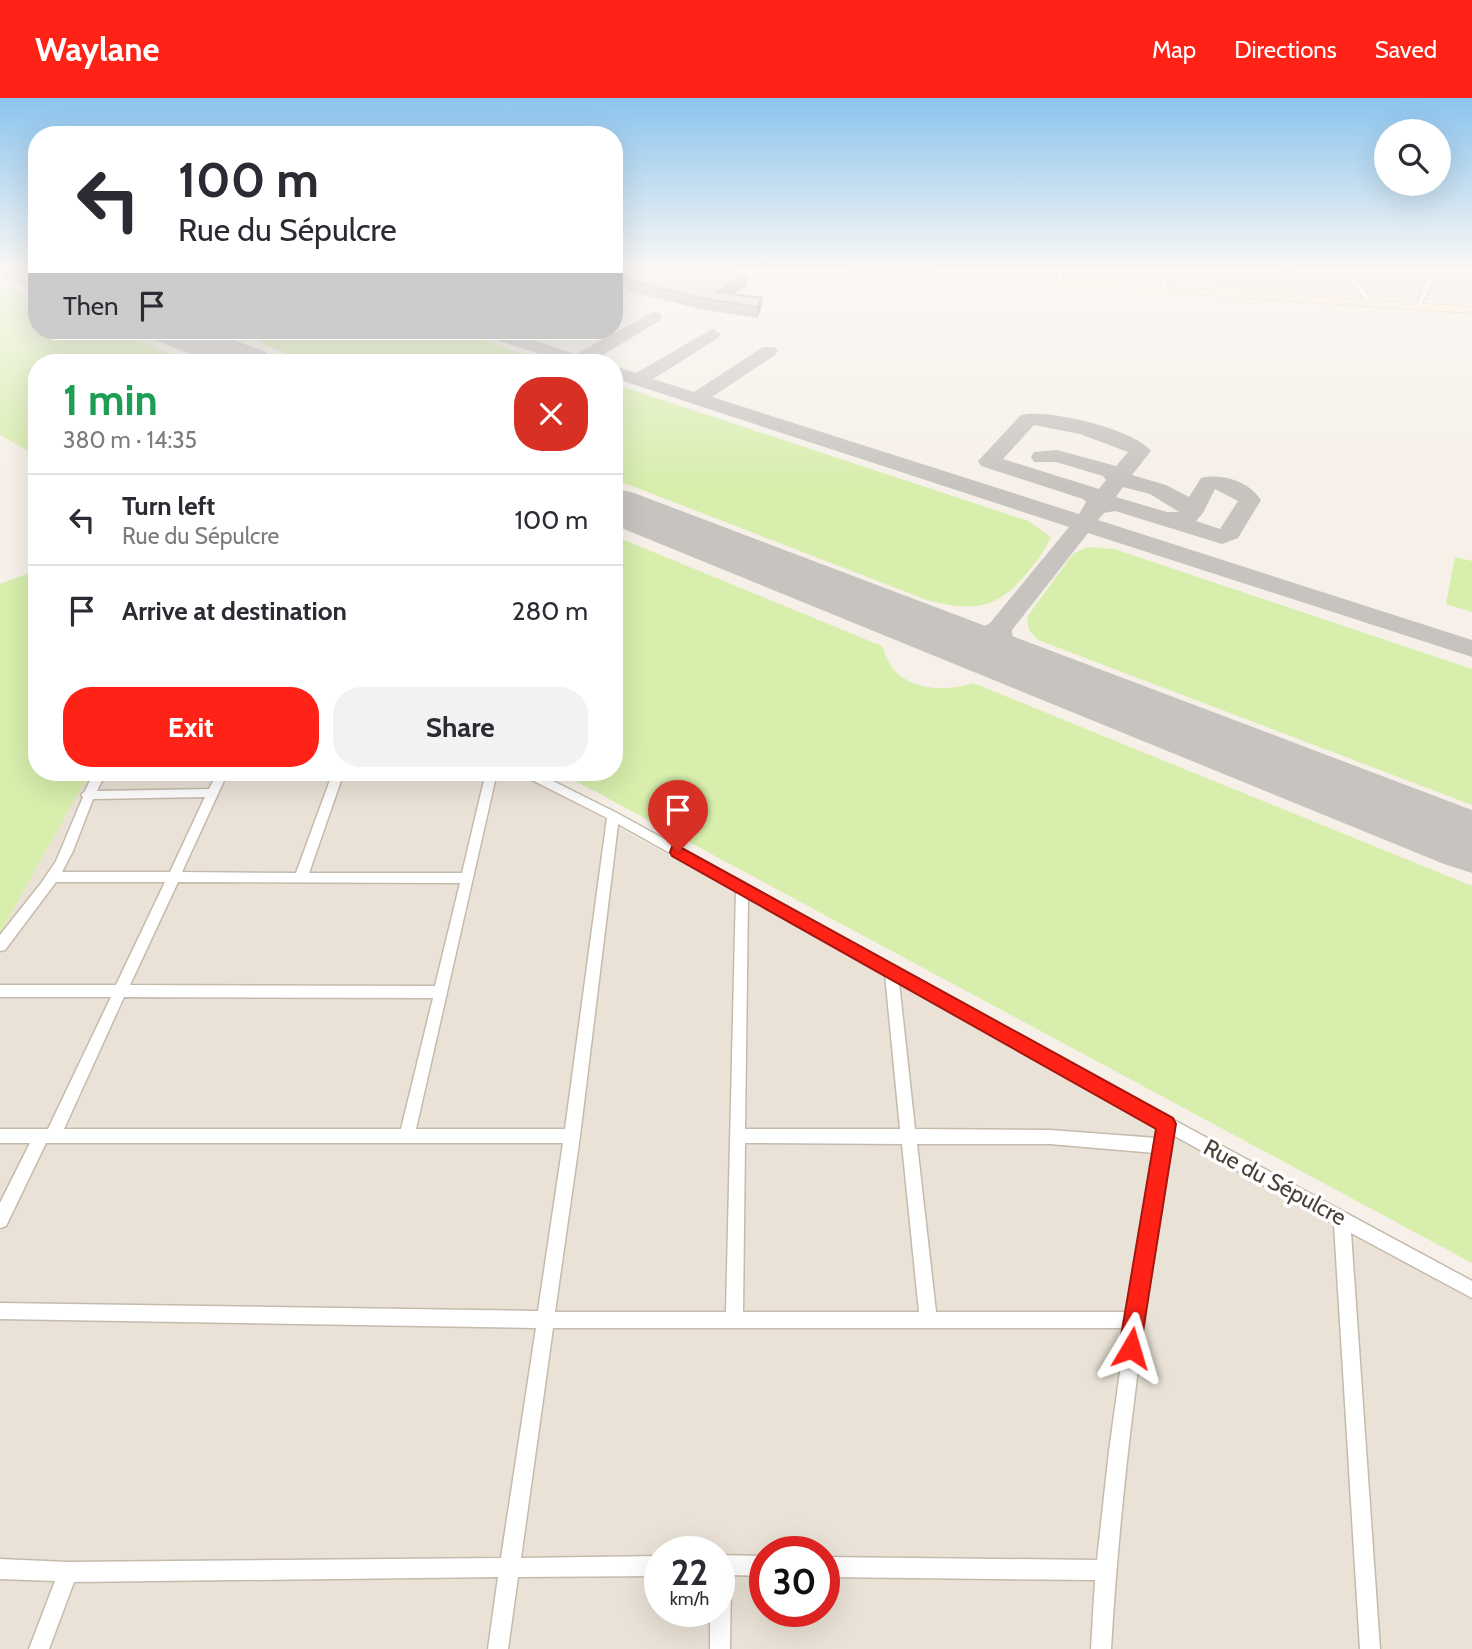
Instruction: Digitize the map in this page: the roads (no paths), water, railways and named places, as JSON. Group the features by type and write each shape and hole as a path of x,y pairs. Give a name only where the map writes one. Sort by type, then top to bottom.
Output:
{"street":[{"path":"0,946 53,877 75,835 87,795 95,781"},
{"path":"0,1220 46,1138 121,991 219,781"},
{"path":"301,877 336,781"},
{"path":"407,1137 490,781"},
{"name":"Rue du Sépulcre","path":"544,781 613,816 1472,1290"},
{"path":"87,795 214,793"},
{"path":"498,1649 572,1136 613,816"},
{"path":"53,877 468,877"},
{"path":"734,1320 742,887"},
{"path":"891,969 928,1321"},
{"path":"0,991 441,992"},
{"path":"1101,1649 1105,1570 1134,1321 1167,1124"},
{"path":"0,1136 572,1136"},
{"path":"737,1136 1050,1138 1163,1146"},
{"path":"1342,1218 1370,1649"},
{"path":"0,1311 545,1320 1134,1321"},
{"path":"0,1569 68,1573 644,1566"},
{"path":"840,1567 1105,1570"},
{"path":"38,1649 68,1573"},
{"path":"720,1627 720,1649"}]}
